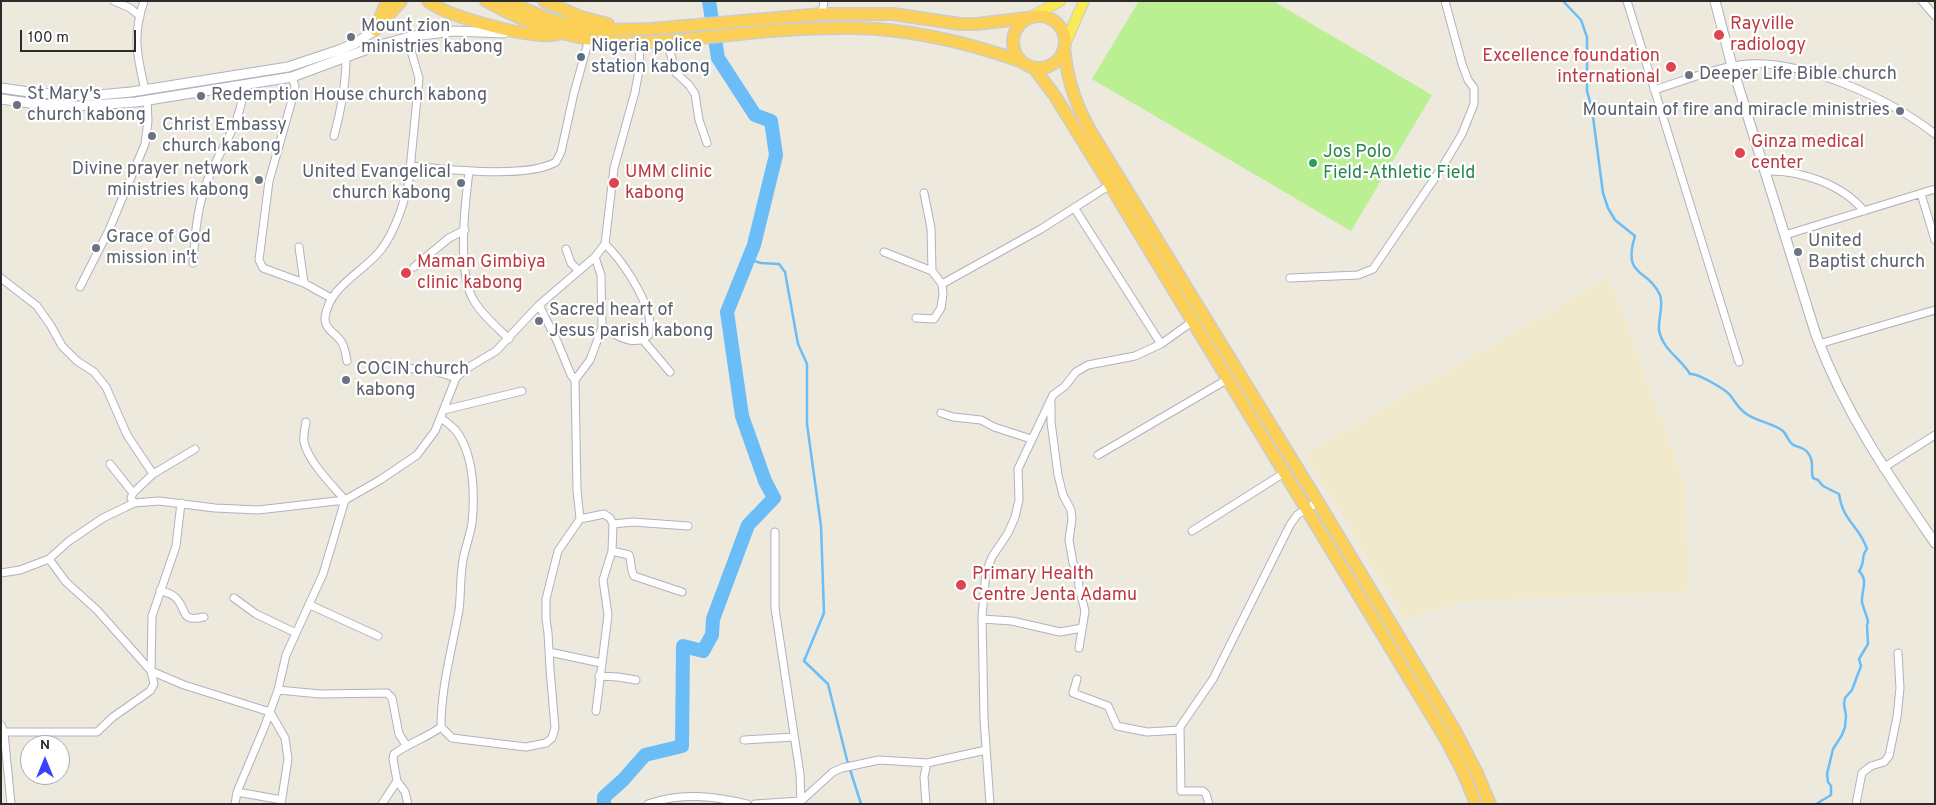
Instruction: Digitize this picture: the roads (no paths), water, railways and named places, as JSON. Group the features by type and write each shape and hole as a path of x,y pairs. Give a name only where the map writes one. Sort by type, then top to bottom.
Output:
{"highway":[{"path":"375,30 387,1"},
{"path":"375,30 401,1"},
{"path":"428,1 440,9 473,20 530,34 543,36 564,34"},
{"path":"486,1 517,17 564,34 590,40 668,41 727,35 842,28 903,31 949,38 1020,61 1034,68 1055,96 1110,185 1448,742 1476,804"},
{"path":"504,1 541,17 575,26 606,30 652,29 822,14 893,14 960,24 976,24 1042,16 1053,20 1061,28 1068,76 1074,98 1091,132 1318,502 1452,727 1477,772 1490,804"},
{"path":"544,1 581,17 598,22 652,29"},
{"path":"1020,61 1014,52 1013,35 1018,25 1029,17"},
{"path":"1034,68 1049,66 1056,62 1065,46"}],"main road":[{"path":"1029,17 1060,1"},
{"path":"1065,46 1084,1"}],"street":[{"path":"114,1 130,8 140,16"},
{"path":"144,1 136,47 145,90"},
{"path":"822,14 824,1"},
{"path":"1290,278 1358,274 1367,273 1373,269 1443,166 1462,134 1474,104 1475,95 1474,88 1468,80 1462,64 1445,1"},
{"path":"1627,1 1739,362"},
{"path":"1714,1 1732,66 1820,344 1834,379 1858,427 1883,468 1935,543"},
{"path":"1922,1 1935,16"},
{"path":"1,88 36,93 87,96 145,90 288,67 356,43 375,30"},
{"path":"1,99 37,104 78,106 147,100 292,77 374,47 408,37 454,30 530,34"},
{"path":"347,361 342,342 328,328 325,320 331,298 341,285 381,250 406,193 411,166 419,78 408,37"},
{"path":"411,166 469,171 522,170 548,167 556,162 590,40"},
{"path":"668,41 676,73 689,85 695,94 699,120 708,143"},
{"path":"1,573 20,570 49,558 69,541 104,518 134,503 160,501 215,508 258,510 345,500 380,480 417,455 435,431 456,378 464,370 496,352 539,305 595,257 605,244 614,168 635,92 639,70 640,42"},
{"path":"334,136 345,83 346,58"},
{"path":"1654,90 1732,66 1748,64 1786,67 1871,94 1896,106 1935,134"},
{"path":"292,77 295,86 294,93 269,181 259,260 263,268 304,283 331,298"},
{"path":"193,263 195,232 205,188 238,118 243,102 244,85"},
{"path":"80,287 110,230 145,144 148,121 147,100"},
{"path":"469,171 465,230 467,287 474,301 509,339"},
{"path":"1766,171 1789,172 1818,181 1850,198 1864,211"},
{"path":"942,284 1075,208 1110,185"},
{"path":"1786,235 1935,189"},
{"path":"924,193 931,228 932,271"},
{"path":"1921,194 1935,240"},
{"path":"1075,208 1162,344"},
{"path":"414,267 449,238 465,230"},
{"path":"602,328 626,340 636,342 643,340 649,335 649,317 625,267 618,256 605,244"},
{"path":"299,246 304,283"},
{"path":"566,249 570,263 579,271"},
{"path":"884,252 932,271 942,284 943,294 940,308 934,319 916,318"},
{"path":"575,380 590,360 602,328 601,275 595,257"},
{"path":"1,278 37,306 62,346 77,362 94,372 106,387 127,435 153,474"},
{"path":"441,728 452,738 526,746 546,743 552,738 555,728 546,599 558,551 580,519 577,490 575,380 539,305"},
{"path":"1820,344 1935,310"},
{"path":"990,804 982,691 982,619 986,572 992,557 1008,534 1015,517 1020,484 1018,469 1051,400 1076,372 1088,365 1135,356 1162,344 1192,321"},
{"path":"643,340 670,372"},
{"path":"405,368 434,371 456,378"},
{"path":"1098,455 1228,379"},
{"path":"444,410 522,391"},
{"path":"1051,400 1051,422 1058,475 1063,494 1071,510 1072,519 1069,540 1073,563 1078,572 1079,587 1085,611 1079,648"},
{"path":"941,413 954,418 981,420 994,427 1031,439"},
{"path":"408,804 405,792 397,781 393,760 394,754 406,745 441,728 444,692 458,610 463,560 472,523 473,503 470,465 464,446 455,430 441,418"},
{"path":"306,422 304,442 309,453 320,471 345,500"},
{"path":"1883,468 1935,435"},
{"path":"132,493 153,474 195,449"},
{"path":"110,464 132,493 131,498 134,503"},
{"path":"1192,531 1284,473"},
{"path":"235,804 237,792 278,690 286,655 323,574 345,500"},
{"path":"1209,804 1206,794 1203,792 1181,790 1180,727 1213,679 1290,525 1298,515 1318,502"},
{"path":"11,804 2,730 97,732 113,717 150,691 154,684 151,670 152,616 176,546 181,503"},
{"path":"580,519 607,514 613,524 612,551 603,580 608,615 596,711"},
{"path":"613,524 633,522 688,526"},
{"path":"775,532 775,608 800,774 800,803"},
{"path":"612,551 629,556 634,576 682,592"},
{"path":"49,558 66,582 97,610 151,670 184,685 270,712 285,738 288,759 281,802 237,792"},
{"path":"160,590 175,596 187,617 192,620 204,617"},
{"path":"234,598 256,614 296,633"},
{"path":"310,605 378,636"},
{"path":"982,619 997,618 1060,632 1082,628"},
{"path":"549,652 601,663"},
{"path":"1856,804 1862,773 1871,766 1884,762 1889,756 1897,717 1900,688 1898,653"},
{"path":"599,676 636,680"},
{"path":"1077,679 1073,693 1108,706 1117,726 1147,732 1180,730"},
{"path":"278,690 320,694 387,692 392,698 399,734 406,745"},
{"path":"744,740 794,738"},
{"path":"756,804 800,803 834,772 857,764 879,760 927,763 986,750"},
{"path":"926,804 924,777 927,763"},
{"path":"382,804 397,781"},
{"path":"648,804 674,796 721,798 747,804"}],"waterway":[{"path":"604,804 604,797 623,780 645,755 682,746 683,646 703,651 712,635 713,619 748,525 774,498 765,481 742,416 727,312 754,245 776,155 771,121 755,115 718,58 709,1"},
{"path":"1563,1 1581,20 1587,37 1587,91 1592,109 1603,193 1608,208 1615,220 1635,236 1632,249 1634,266 1655,286 1660,295 1659,330 1664,343 1690,374 1694,374 1723,389 1745,413 1779,428 1792,444 1806,451 1811,459 1813,478 1818,480 1823,486 1839,494 1844,511 1860,534 1867,549 1859,571 1864,578 1862,602 1868,622 1868,644 1859,659 1861,666 1852,690 1845,698 1845,727 1833,749 1827,774 1828,782 1831,786 1831,795 1816,804"},
{"path":"748,259 761,263 779,264 785,272 798,344 807,364 807,424 821,526 824,613 804,661 828,684 847,760 861,804"}],"place":[{"name":"Rayville radiology","path":"1719,35"},
{"name":"Mount zion ministries kabong","path":"351,37"},
{"name":"Nigeria police station kabong","path":"581,57"},
{"name":"Excellence foundation international","path":"1671,67"},
{"name":"Deeper Life Bible church","path":"1689,75"},
{"name":"Redemption House church kabong","path":"201,96"},
{"name":"St Mary's church kabong","path":"17,105"},
{"name":"Mountain of fire and miracle ministries","path":"1900,111"},
{"name":"Christ Embassy church kabong","path":"152,136"},
{"name":"Ginza medical center","path":"1740,153"},
{"name":"Jos Polo Field-Athletic Field","path":"1313,163"},
{"name":"Divine prayer network ministries kabong","path":"259,180"},
{"name":"United Evangelical church kabong","path":"461,183"},
{"name":"UMM clinic kabong","path":"614,183"},
{"name":"Grace of God mission in't","path":"96,248"},
{"name":"United Baptist church","path":"1798,252"},
{"name":"Maman Gimbiya clinic kabong","path":"406,273"},
{"name":"Sacred heart of Jesus parish kabong","path":"539,321"},
{"name":"COCIN church kabong","path":"346,380"},
{"name":"Primary Health Centre Jenta Adamu","path":"961,585"}]}
